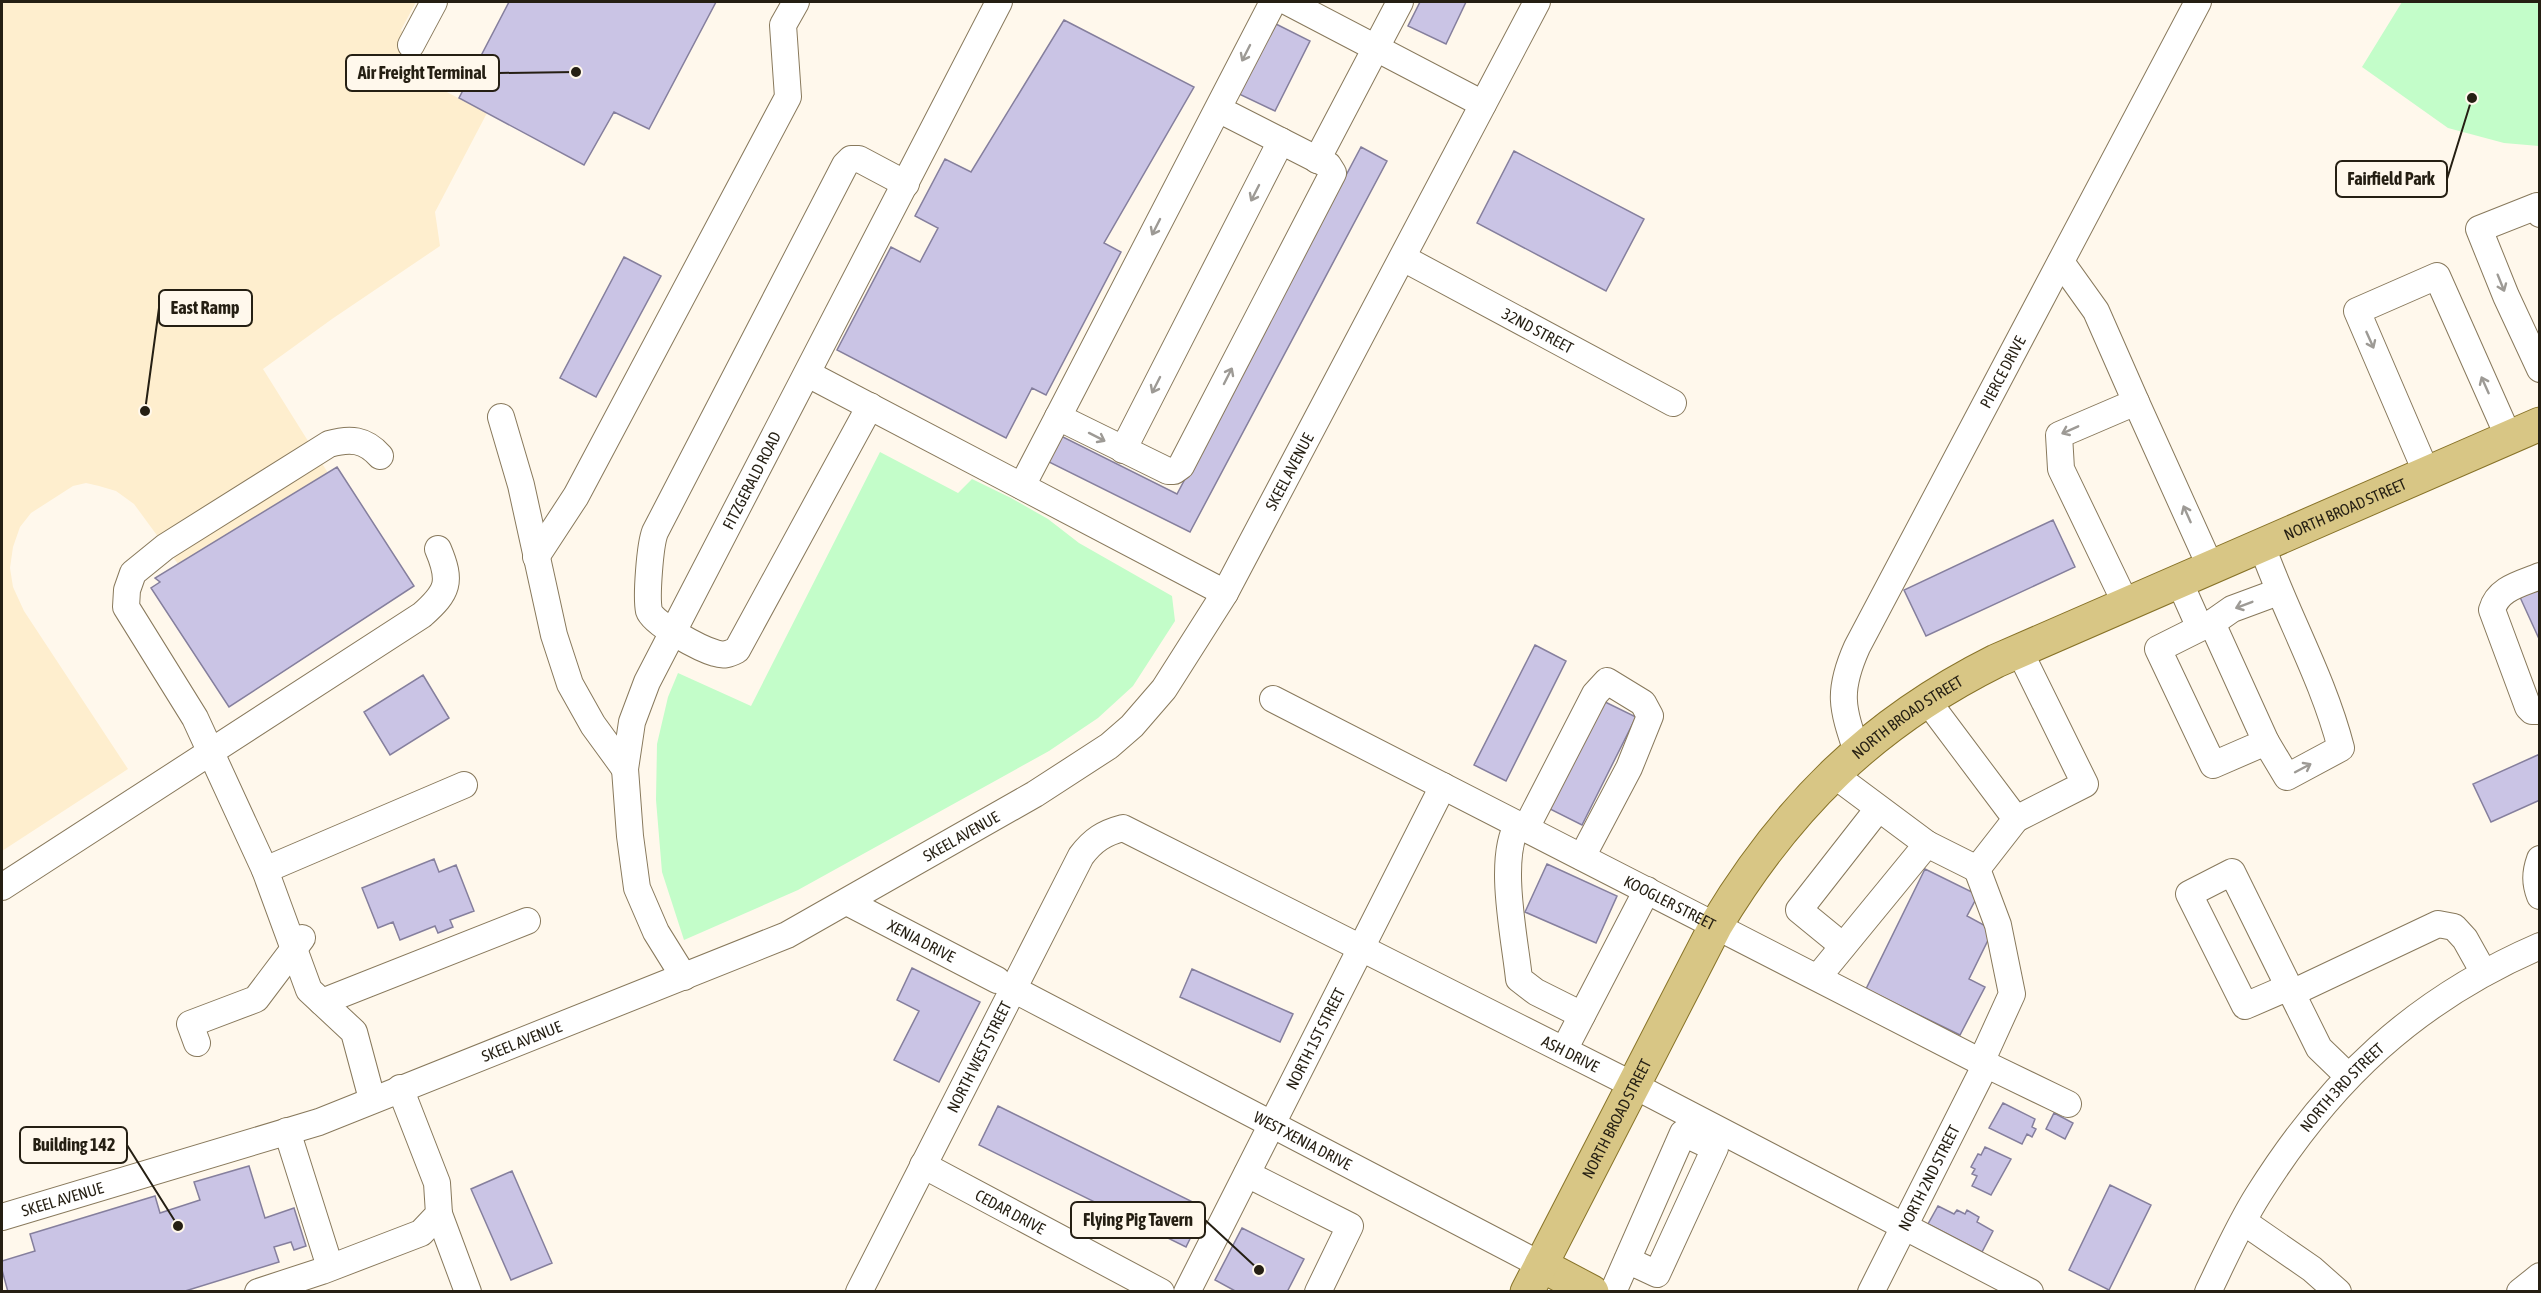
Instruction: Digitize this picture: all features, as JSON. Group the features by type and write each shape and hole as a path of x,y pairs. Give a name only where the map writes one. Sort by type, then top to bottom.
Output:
{"main road":[{"name":"NORTH BROAD STREET","path":"1534,1278 1716,925 1758,859 1793,817 1857,752 1893,722 1926,699 1960,679 2019,650 2540,424"},
{"name":"WEST XENIA DRIVE","path":"1534,1278 1592,1292"}],"street":[{"path":"411,45 434,2"},
{"path":"536,557 576,496 788,97 783,25 796,2"},
{"name":"FITZGERALD ROAD","path":"684,977 656,932 637,888 625,769 632,722 647,682 999,2"},
{"path":"1022,486 1273,2"},
{"path":"1288,2 1483,104"},
{"path":"1317,160 1400,2"},
{"name":"SKEEL AVENUE","path":"2,1217 319,1122 787,934 1035,794 1109,746 1132,726 1164,689 1225,593 1537,2"},
{"name":"PIERCE DRIVE","path":"1857,752 1842,700 1845,672 2198,2"},
{"path":"1058,417 1168,471 1174,471 1181,466 1333,173 1328,165 1218,109"},
{"path":"1123,450 1281,141"},
{"path":"870,406 737,650 728,655 714,653 656,622 649,612 652,541 845,165 851,159 859,159 906,184"},
{"path":"2538,210 2479,229 2506,296 2540,369"},
{"name":"32ND STREET","path":"1403,258 1673,403"},
{"path":"2061,262 2096,311 2211,568"},
{"path":"2427,474 2357,311 2437,276 2510,438"},
{"path":"808,374 1225,593"},
{"path":"2126,604 2061,469 2059,435 2136,402"},
{"path":"501,417 521,485 554,635 570,684 593,725 625,769"},
{"path":"372,1099 354,1032 309,990 300,941 195,718 126,607 127,590 133,573 165,547 329,444 346,439 357,440 371,446 380,456"},
{"path":"2179,581 2206,625 2266,742 2287,777 2341,748 2334,719 2278,592 2262,546"},
{"path":"2,887 430,608 438,601 446,587 447,574 438,549"},
{"path":"2540,576 2500,593 2495,599 2492,610 2528,707 2532,711 2540,711"},
{"path":"2266,742 2213,765 2158,649 2232,609 2278,592"},
{"path":"1833,774 1927,844 1977,869 2016,819 2085,784 2019,650"},
{"path":"1582,857 1629,768 1650,716 1643,704 1607,681 1595,694 1510,844 1508,875 1519,979 1536,992 1582,1015"},
{"name":"KOOGLER STREET","path":"1272,699 1983,1063 2068,1104"},
{"path":"1926,699 2016,819"},
{"path":"265,870 464,785"},
{"name":"NORTH 1ST STREET","path":"1187,1292 1443,786"},
{"path":"1843,946 1799,910 1878,809"},
{"name":"ASH DRIVE","path":"1108,831 1123,828 1138,834 1634,1085 1687,1124 1904,1227 2030,1292"},
{"name":"NORTH WEST STREET","path":"859,1292 923,1165 1005,984 1081,856 1093,841 1108,831"},
{"path":"1818,977 1927,844"},
{"path":"2540,860 2536,870 2536,886 2540,896"},
{"name":"NORTH 2ND STREET","path":"1871,1292 1983,1063 2013,994 1998,924 1977,869"},
{"path":"2348,1076 2319,1048 2290,990 2232,872 2189,894 2246,1006 2290,990 2438,924 2454,927 2465,939 2484,973"},
{"path":"1564,1050 1647,890"},
{"name":"XENIA DRIVE","path":"847,902 1005,984"},
{"path":"322,1002 527,921"},
{"path":"197,1043 190,1024 256,999 300,941"},
{"name":"NORTH 3RD STREET","path":"2208,1292 2257,1197 2291,1145 2348,1076 2402,1028 2439,1000 2484,973 2540,946"},
{"name":"WEST XENIA DRIVE","path":"1005,984 1272,1124 1534,1278"},
{"path":"400,1088 437,1183 439,1214 468,1292"},
{"path":"1613,1292 1627,1260 1687,1124 1715,1148 1657,1274 1627,1260"},
{"path":"287,1131 330,1268"},
{"name":"CEDAR DRIVE","path":"923,1165 1161,1292"},
{"path":"1246,1174 1350,1226 1318,1292"},
{"path":"258,1292 330,1268 421,1233 439,1214"},
{"path":"2244,1222 2312,1269 2338,1292"},
{"path":"2520,1292 2540,1276"}],"shaded area":[{"path":"2,2 416,2 401,30 441,89 487,113 435,212 440,246 263,369 328,473 178,564 134,504 116,491 99,486 86,483 73,486 31,513 20,527 13,547 10,568 13,587 24,611 128,769 2,851"}],"green space":[{"path":"2402,2 2539,2 2539,146 2504,143 2448,128 2362,67"},
{"path":"880,452 958,493 972,479 1048,519 1079,543 1172,596 1175,621 1133,686 1098,718 1049,751 798,890 684,940 662,872 656,800 657,744 668,697 678,673 751,706"}],"building":[{"path":"509,2 716,2 649,129 614,112 584,165 459,98"},
{"path":"1420,2 1466,2 1446,44 1408,26"},
{"path":"1064,20 1194,87 1104,243 1121,252 1046,395 1032,388 1006,438 837,350 891,247 920,262 938,228 915,216 945,159 971,172"},
{"path":"1274,23 1310,41 1275,111 1239,94"},
{"path":"1361,147 1387,161 1190,532 1041,458 1055,433 1177,494"},
{"path":"1514,151 1644,219 1606,291 1477,223"},
{"path":"624,257 661,276 596,397 560,378"},
{"path":"337,467 414,586 229,707 151,588 160,582 155,578"},
{"path":"2053,520 2075,567 1926,636 1904,590"},
{"path":"2540,586 2540,641 2519,595"},
{"path":"1535,645 1566,661 1506,781 1474,765"},
{"path":"423,675 449,718 390,755 364,712"},
{"path":"1597,698 1636,717 1582,825 1544,806"},
{"path":"2540,754 2540,800 2491,822 2473,784"},
{"path":"434,859 439,872 456,865 474,911 450,920 453,927 438,933 435,926 400,940 393,922 378,928 362,888"},
{"path":"1547,864 1617,896 1596,943 1525,912"},
{"path":"1925,869 1978,895 1967,916 1993,930 1969,979 1985,987 1960,1035 1866,989"},
{"path":"912,968 980,1002 939,1082 894,1060 919,1011 897,1000"},
{"path":"1192,969 1293,1014 1280,1042 1180,997"},
{"path":"2003,1103 2035,1119 2032,1127 2036,1129 2032,1137 2027,1134 2022,1144 1989,1128"},
{"path":"998,1106 1205,1208 1186,1247 979,1145"},
{"path":"2054,1113 2073,1123 2065,1139 2046,1129"},
{"path":"1985,1147 2011,1159 1991,1195 1972,1186 1977,1176 1972,1174 1975,1169 1971,1167"},
{"path":"249,1166 265,1218 294,1208 306,1246 294,1250 291,1242 274,1247 279,1262 182,1292 8,1292 2,1261 35,1251 30,1234 155,1196 160,1213 200,1200 194,1182"},
{"path":"512,1171 552,1263 511,1280 471,1189"},
{"path":"2110,1185 2151,1205 2109,1290 2069,1270"},
{"path":"1938,1206 1954,1214 1957,1210 1965,1214 1967,1210 1979,1217 1977,1222 1993,1231 1982,1252 1928,1224"},
{"path":"1242,1228 1304,1259 1287,1292 1237,1292 1215,1280"}],"place":[{"name":"Air Freight Terminal","path":"576,72"},
{"name":"Fairfield Park","path":"2472,98"},
{"name":"East Ramp","path":"145,411"},
{"name":"Building 142","path":"178,1226"},
{"name":"Flying Pig Tavern","path":"1259,1270"}]}
